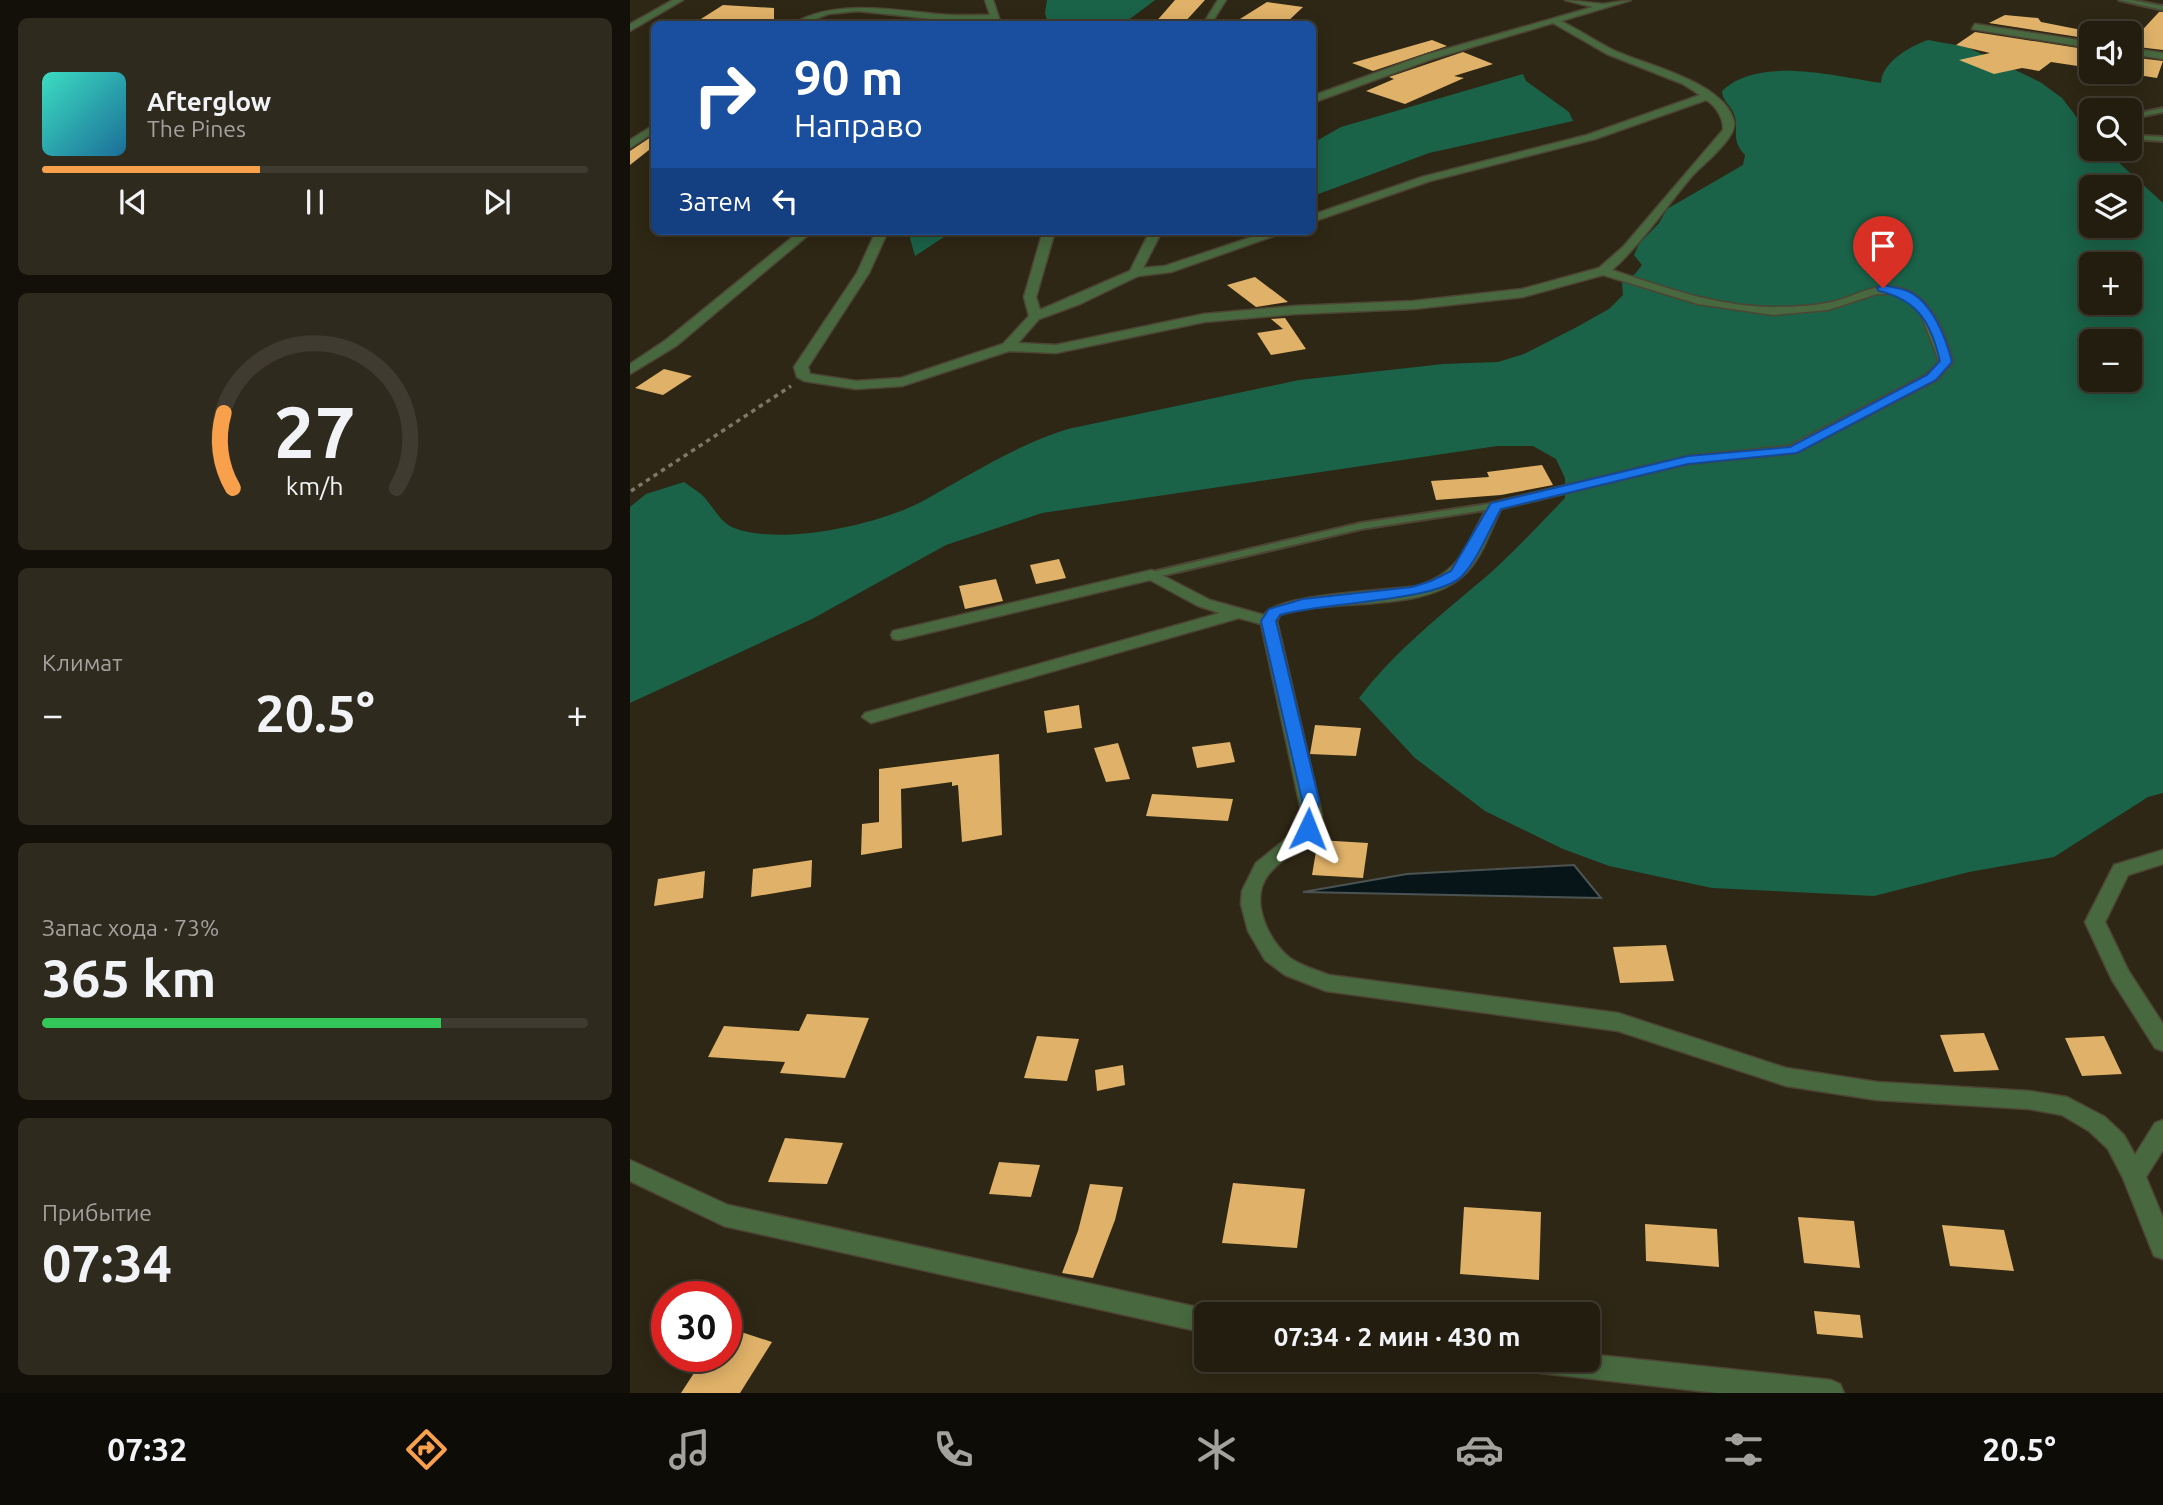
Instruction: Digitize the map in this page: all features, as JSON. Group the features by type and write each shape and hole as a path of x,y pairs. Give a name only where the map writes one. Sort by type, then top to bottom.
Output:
{"street":[{"path":"630,28 679,0"},
{"path":"989,0 996,21"},
{"path":"1209,21 1222,0"},
{"path":"1569,0 1605,6"},
{"path":"1316,98 1401,66 1627,0"},
{"path":"802,21 814,13 845,6 984,21"},
{"path":"879,235 863,273 801,367 804,377 856,385 902,382 1008,347 1056,349 1203,318 1496,297 1560,285 1603,271 1628,250 1690,172 1728,130 1726,113 1686,82 1610,52 1554,20"},
{"path":"1975,27 2079,43"},
{"path":"2142,53 2163,56"},
{"path":"1316,218 1426,179 1591,137 1707,96"},
{"path":"630,145 651,130"},
{"path":"630,370 671,343 802,235"},
{"path":"1035,316 1030,297 1048,235"},
{"path":"1135,273 1154,235"},
{"path":"1008,347 1035,316 1076,301 1135,273 1167,269 1270,235"},
{"path":"1603,271 1675,294 1735,306 1795,310 1844,302 1864,292 1883,288 1907,294 1927,316 1941,340 1946,362 1932,377 1792,450 1688,460 1495,506 1457,573 1436,584 1413,591 1285,607 1274,612 1269,621 1312,814 1308,829 1298,841 1263,868 1254,880 1253,916 1262,941 1282,963 1326,983 1618,1022 1786,1077 1877,1091 2029,1100 2067,1106 2097,1124 2116,1142 2134,1176 2163,1248"},
{"path":"899,635 1152,575 1205,603 1234,614 1269,621"},
{"path":"871,717 1234,614"},
{"path":"2163,857 2122,870 2095,922 2119,974 2163,1042"},
{"path":"2134,1176 2163,1130"},
{"path":"630,1170 724,1215 1194,1318"},
{"path":"1600,1368 1831,1393"}],"lane":[{"path":"2122,0 2163,8"},
{"path":"2142,114 2163,110"},
{"path":"2142,138 2163,139"},
{"path":"1152,575 1361,526 1495,506"}],"path":[{"path":"631,491 804,377"}],"green space":[{"path":"1047,0 1155,0 1127,21 1047,21 1045,13"},
{"path":"1928,40 1967,47 2040,82 2062,98 2079,120 2079,161 2117,161 2132,175 2079,175 2079,238 2142,238 2142,184 2163,203 2163,793 2148,797 2054,857 1969,872 1874,896 1712,888 1609,866 1563,849 1485,811 1415,758 1359,698 1404,648 1498,566 1565,498 1565,478 1556,459 1533,446 1497,446 1042,513 946,545 812,619 630,703 630,507 646,494 684,482 701,494 720,518 734,528 777,535 829,530 880,518 921,502 1011,452 1068,429 1299,380 1443,364 1498,362 1524,354 1609,309 1623,295 1622,282 1635,274 1642,265 1634,255 1639,244 1659,223 1667,209 1743,165 1745,155 1737,143 1735,116 1722,91 1738,80 1777,71 1821,73 1881,83 1886,68 1905,51"},
{"path":"1523,74 1526,81 1569,112 1573,121 1429,153 1316,195 1316,141 1341,127"},
{"path":"912,235 947,235 915,256 910,238"}],"shaded area":[{"path":"1574,865 1601,898 1303,892 1407,874"}],"building":[{"path":"1175,0 1205,0 1186,21 1157,21"},
{"path":"1267,2 1303,7 1288,21 1237,21"},
{"path":"723,5 774,8 774,21 698,21"},
{"path":"2159,12 2163,12 2163,50 2142,47 2142,30"},
{"path":"2005,15 2038,18 2041,22 2079,29 2079,37 1989,23"},
{"path":"1975,32 2079,48 2079,66 2051,62 2039,71 2022,68 1994,74 1959,60 1990,53 1956,45"},
{"path":"1432,40 1447,46 1373,71 1352,63"},
{"path":"1463,52 1493,64 1454,76 1464,78 1405,104 1366,91 1394,79 1389,77"},
{"path":"2142,58 2163,61 2157,78 2142,76"},
{"path":"651,137 651,148 630,165 630,151"},
{"path":"1255,277 1288,302 1256,307 1227,285"},
{"path":"1285,318 1306,349 1271,355 1257,333 1283,329 1271,319"},
{"path":"664,369 692,376 663,395 635,388"},
{"path":"1542,465 1553,485 1501,495 1436,500 1431,481 1489,477 1487,472"},
{"path":"1059,559 1066,578 1036,584 1030,565"},
{"path":"996,579 1003,601 965,609 959,586"},
{"path":"1079,705 1082,728 1047,733 1044,711"},
{"path":"1315,725 1361,728 1356,756 1310,754"},
{"path":"1230,742 1235,762 1197,768 1192,747"},
{"path":"1118,743 1130,779 1106,782 1094,748"},
{"path":"999,754 1002,835 962,842 958,785 952,786 952,782 901,789 902,848 861,855 862,824 879,822 879,769"},
{"path":"1152,794 1233,799 1228,821 1146,816"},
{"path":"1318,840 1368,843 1363,878 1312,875"},
{"path":"812,860 811,887 751,897 753,869"},
{"path":"705,871 703,898 654,906 658,879"},
{"path":"1666,945 1674,981 1620,983 1613,947"},
{"path":"807,1014 869,1018 845,1078 780,1073 785,1062 708,1057 724,1026 799,1031"},
{"path":"1984,1033 1999,1070 1954,1072 1940,1035"},
{"path":"1037,1036 1079,1039 1067,1081 1024,1078"},
{"path":"2104,1036 2122,1074 2082,1076 2065,1038"},
{"path":"1123,1065 1125,1085 1097,1091 1095,1070"},
{"path":"785,1138 843,1143 827,1184 768,1182"},
{"path":"999,1162 1040,1165 1031,1197 989,1194"},
{"path":"1233,1183 1305,1189 1297,1248 1222,1243"},
{"path":"1090,1184 1123,1187 1115,1220 1093,1278 1062,1273 1078,1231"},
{"path":"1464,1207 1541,1212 1539,1280 1460,1274"},
{"path":"1798,1217 1854,1221 1860,1268 1804,1263"},
{"path":"1645,1224 1717,1229 1719,1267 1646,1261"},
{"path":"1942,1225 2004,1230 2014,1271 1950,1266"},
{"path":"1814,1311 1860,1315 1863,1338 1817,1334"},
{"path":"742,1332 772,1342 740,1393 681,1393 695,1372 742,1372"}],"route":[{"path":"1308,829 1312,814 1311,800 1269,621 1274,612 1303,603 1413,591 1436,584 1457,573 1495,506 1688,460 1745,452 1792,450 1829,434 1883,400 1932,377 1946,362 1941,340 1927,316 1907,294 1883,288"}]}
